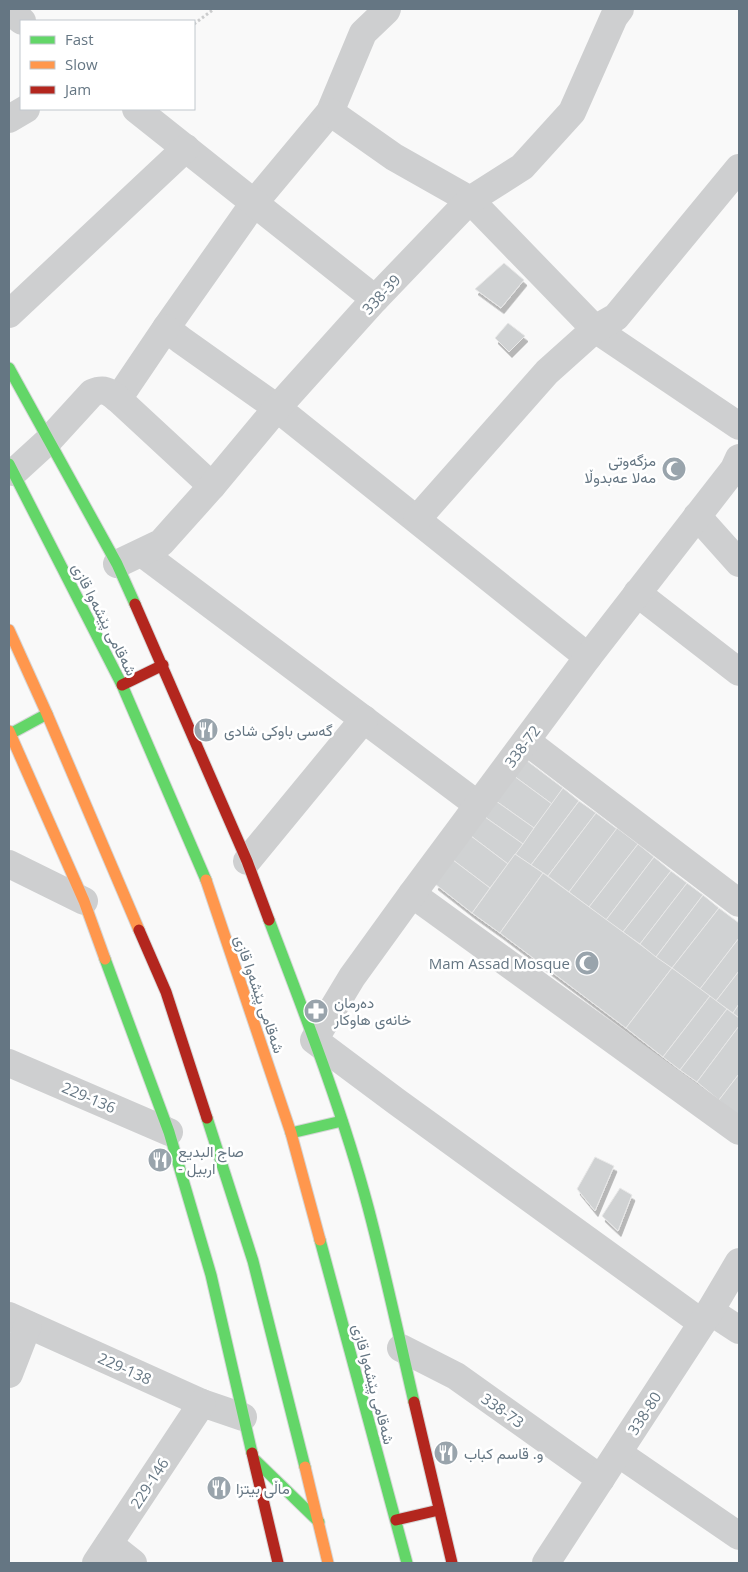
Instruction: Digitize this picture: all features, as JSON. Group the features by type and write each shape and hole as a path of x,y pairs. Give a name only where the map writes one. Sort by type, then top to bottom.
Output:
{"main road":[{"path":"9,368 117,564 164,665 247,861 314,1040 342,1120 368,1207 452,1563"},
{"name":"شەقامی پێشەوا قازی","path":"11,468 122,685 206,880 291,1133 407,1563"},
{"path":"9,630 166,992 253,1262 328,1563"},
{"path":"122,685 164,665"},
{"path":"47,714 10,733 84,901 169,1132 211,1276 278,1563"},
{"path":"291,1133 342,1120"},
{"path":"254,1460 319,1522"},
{"path":"396,1520 439,1510"}],"street":[{"path":"118,399 254,203 330,112 363,33 387,9"},
{"name":"338-39","path":"117,564 161,542 212,486 277,408 375,299 470,200 522,167 572,112 614,17 620,9"},
{"path":"9,11 21,20"},
{"path":"9,119 24,110"},
{"path":"137,110 375,299"},
{"path":"330,112 394,157 470,200 595,329 739,426"},
{"path":"9,314 186,148"},
{"path":"417,519 547,372 595,329 616,316 739,168"},
{"path":"166,328 277,408 588,657"},
{"path":"11,468 49,440 92,393 100,390 109,392 118,399 212,486"},
{"name":"338-72","path":"314,1040 352,977 412,894 588,657 734,469 739,458"},
{"path":"697,516 739,563"},
{"path":"142,553 478,805"},
{"path":"637,593 739,672"},
{"path":"247,861 364,719"},
{"path":"526,741 739,903"},
{"path":"9,864 84,901"},
{"path":"412,894 739,1131"},
{"path":"314,1040 397,1102 706,1317 739,1330"},
{"name":"229-136","path":"9,1063 169,1132"},
{"name":"338-80","path":"546,1563 706,1317 739,1262"},
{"path":"9,1374 18,1321"},
{"name":"229-138","path":"18,1321 202,1402 243,1417"},
{"name":"338-73","path":"401,1348 456,1376 601,1479"},
{"name":"229-146","path":"103,1553 202,1402"},
{"path":"618,1453 739,1536"},
{"path":"103,1553 133,1563"}],"path":[{"path":"195,23 214,9"}],"building":[{"path":"504,263 524,280 501,308 475,289"},
{"path":"508,323 525,336 509,352 495,338"},
{"path":"526,760 563,788 552,804 514,776"},
{"path":"514,776 552,804 534,828 496,801"},
{"path":"563,788 579,801 531,865 515,854"},
{"path":"496,801 534,828 523,844 485,817"},
{"path":"579,801 596,813 548,876 531,865"},
{"path":"596,813 617,829 569,892 548,876"},
{"path":"485,817 523,844 508,864 471,836"},
{"path":"617,828 638,844 589,907 569,892"},
{"path":"471,836 508,864 490,888 453,860"},
{"path":"638,844 654,857 606,920 589,907"},
{"path":"515,854 543,873 500,933 472,913"},
{"path":"654,857 671,871 623,932 606,920"},
{"path":"453,860 490,888 472,913 435,884"},
{"path":"671,871 687,883 640,944 623,932"},
{"path":"543,873 672,968 626,1028 500,933"},
{"path":"687,883 703,895 656,957 640,944"},
{"path":"703,895 719,908 672,968 656,957"},
{"path":"719,908 739,923 739,938 700,989 672,968"},
{"path":"739,938 739,971 716,1001 700,989"},
{"path":"672,968 710,996 663,1057 626,1028"},
{"path":"739,971 739,1004 733,1013 716,1001"},
{"path":"710,996 727,1009 680,1070 663,1057"},
{"path":"739,1004 739,1018 733,1013"},
{"path":"727,1009 739,1018 739,1026 697,1082 680,1070"},
{"path":"739,1026 739,1074 719,1100 697,1082"},
{"path":"739,1074 739,1116 719,1100"},
{"path":"595,1157 614,1166 595,1211 577,1189"},
{"path":"620,1188 632,1195 618,1231 602,1216"}],"traffic: fast":[{"path":"9,368 117,564 135,604"},
{"path":"9,464 122,685 206,880"},
{"path":"10,734 47,714"},
{"path":"269,920 322,1062 358,1170 414,1402"},
{"path":"105,959 169,1132 211,1275 252,1453"},
{"path":"207,1118 253,1261 305,1467"},
{"path":"291,1133 342,1121"},
{"path":"320,1240 407,1563"},
{"path":"255,1460 319,1522"}],"traffic: slow":[{"path":"9,630 139,930"},
{"path":"9,731 84,901 105,959"},
{"path":"206,880 291,1133 320,1240"},
{"path":"305,1467 328,1563"}],"traffic: jam":[{"path":"135,604 247,861 269,920"},
{"path":"122,685 163,665"},
{"path":"139,930 166,992 207,1118"},
{"path":"414,1402 452,1563"},
{"path":"252,1453 278,1563"},
{"path":"396,1520 439,1510"}],"place":[{"name":"مزگەوتی مەلا عەبدوڵا","path":"674,469"},
{"name":"گەسی باوکی شادی","path":"206,730"},
{"name":"Mam Assad Mosque","path":"587,963"},
{"name":"دەرمان خانەی هاوکار","path":"316,1011"},
{"name":"صاج البديع - اربيل","path":"160,1160"},
{"name":"و. قاسم كباب","path":"446,1453"},
{"name":"ماڵی بیتزا","path":"219,1488"}]}
